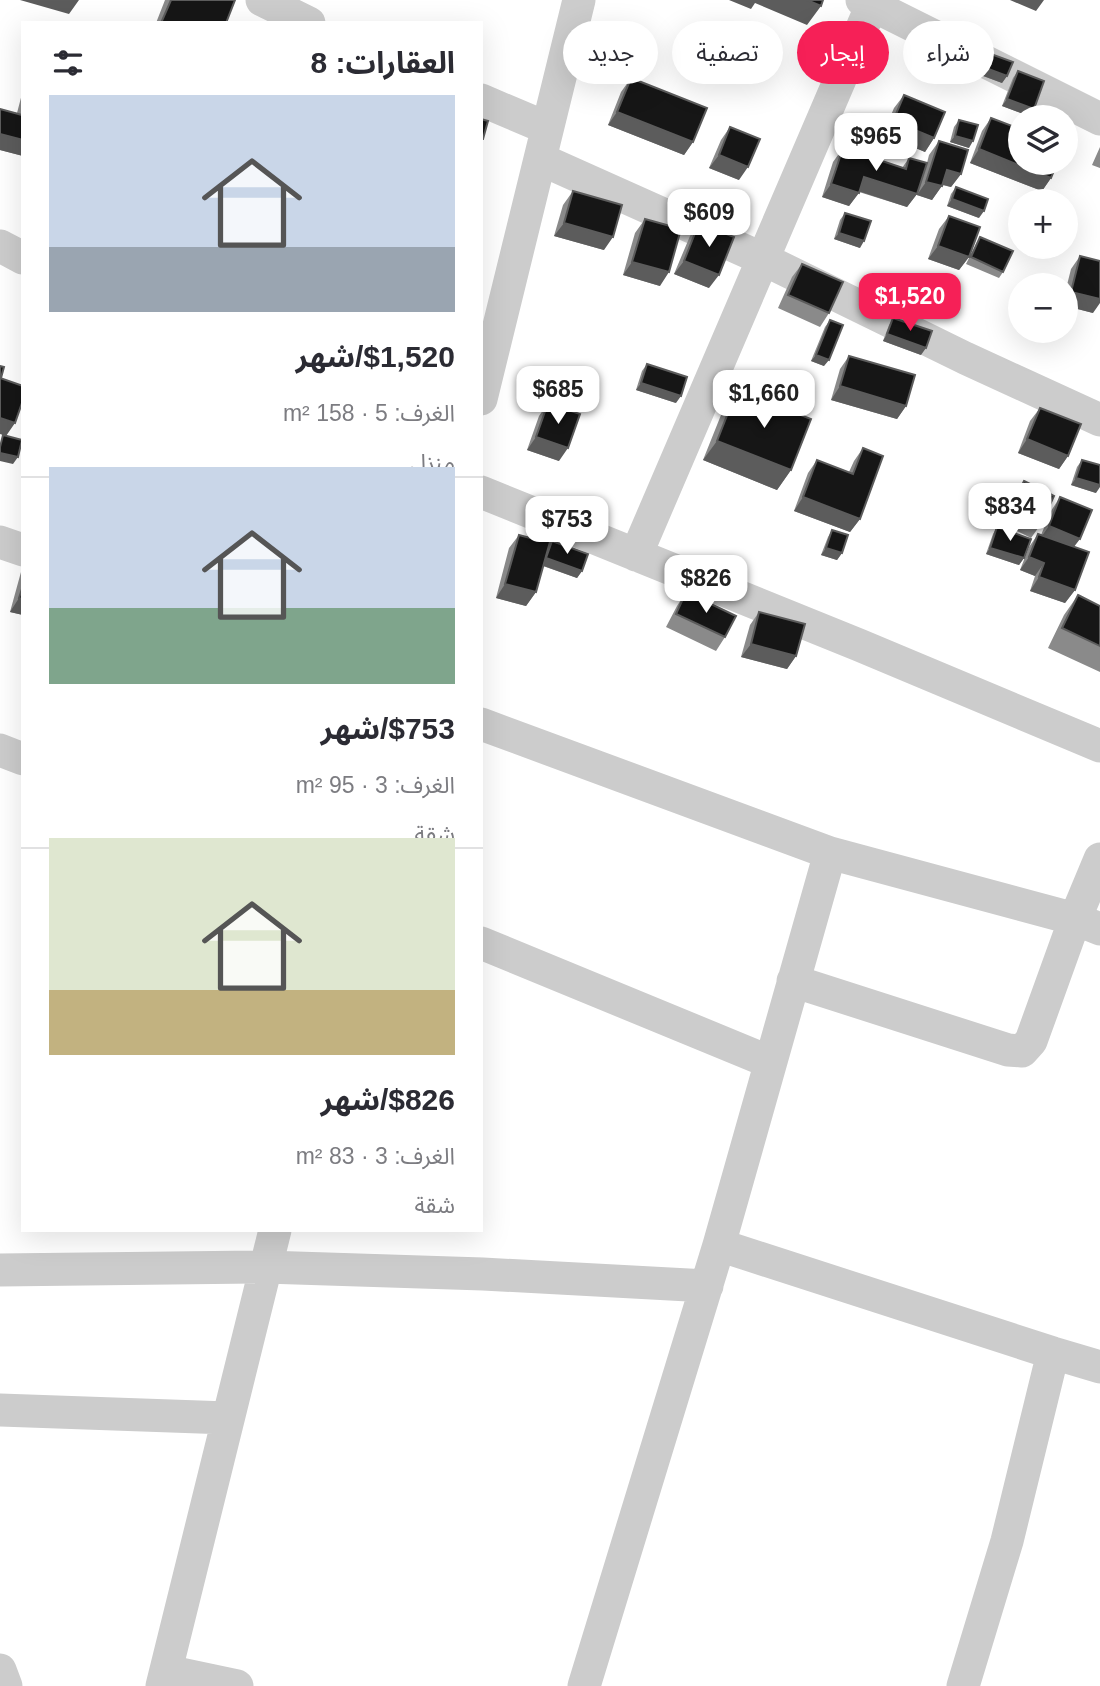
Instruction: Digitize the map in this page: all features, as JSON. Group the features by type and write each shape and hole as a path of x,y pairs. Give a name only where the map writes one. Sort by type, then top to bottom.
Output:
{"street":[{"path":"262,0 305,21"},
{"path":"483,391 579,0"},
{"path":"636,555 764,259 869,2 1100,119"},
{"path":"483,101 544,143 764,259 965,358 1100,420"},
{"path":"0,246 21,257"},
{"path":"483,493 1100,746"},
{"path":"0,542 21,550"},
{"path":"483,725 830,853 1088,924"},
{"path":"0,750 21,758"},
{"path":"584,1686 707,1286 830,853"},
{"path":"793,981 1008,1050 1022,1051 1031,1041 1088,924 1100,859"},
{"path":"483,944 770,1062"},
{"path":"237,1686 164,1678 274,1232"},
{"path":"719,1245 1100,1367"},
{"path":"0,1269 265,1268 483,1274 707,1286"},
{"path":"963,1686 1007,1541 1053,1353"},
{"path":"0,1410 228,1418"},
{"path":"0,1670 6,1686"}],"building":[{"path":"171,0 235,0 227,21 162,21"},
{"path":"807,0 823,0 821,6"},
{"path":"994,55 1013,62 1007,76 994,71"},
{"path":"1018,71 1044,81 1035,105 1023,105 1007,99"},
{"path":"629,84 646,84 707,108 693,142 617,112"},
{"path":"904,95 945,112 934,138 893,121"},
{"path":"0,109 21,115 21,139 0,134"},
{"path":"991,118 1008,124 1008,161 979,149"},
{"path":"483,120 488,121 483,139"},
{"path":"959,120 978,125 973,141 955,136"},
{"path":"730,127 760,139 748,167 719,155"},
{"path":"939,141 968,150 961,174 947,170 942,186 926,182"},
{"path":"843,148 906,169 909,158 927,163 917,194 864,177 859,193 831,184"},
{"path":"956,187 988,199 984,211 952,199"},
{"path":"573,191 622,205 613,237 564,223"},
{"path":"845,213 871,221 864,241 839,233"},
{"path":"949,216 980,227 969,257 938,246"},
{"path":"645,219 681,229 669,272 632,262"},
{"path":"699,223 734,237 719,275 684,261"},
{"path":"980,237 1008,249 1009,259 1003,272 971,257"},
{"path":"1080,256 1100,261 1100,299 1078,294 1078,273 1076,273"},
{"path":"802,264 843,282 829,313 788,295"},
{"path":"893,318 932,331 926,348 887,334"},
{"path":"830,320 843,325 829,360 816,355"},
{"path":"849,356 915,375 906,406 840,386"},
{"path":"647,364 687,377 681,396 641,383"},
{"path":"0,378 21,385 21,406 15,423 0,418"},
{"path":"737,390 811,419 791,470 717,441"},
{"path":"548,403 580,414 568,448 536,437"},
{"path":"1040,408 1081,424 1068,456 1027,439"},
{"path":"3,435 21,440 18,457 0,453"},
{"path":"863,448 883,456 860,519 803,497 817,460 853,474"},
{"path":"1082,460 1100,465 1100,485 1076,478"},
{"path":"1024,481 1054,496 1041,524 1010,509"},
{"path":"1060,497 1092,510 1080,539 1049,526"},
{"path":"538,526 553,531 536,592 505,584 519,535 534,539"},
{"path":"997,527 1031,539 1024,558 990,548"},
{"path":"832,530 848,535 842,553 826,548"},
{"path":"1038,534 1089,552 1075,590 1039,577 1044,563 1029,557"},
{"path":"552,541 588,554 582,571 546,558"},
{"path":"686,592 736,616 725,637 676,614"},
{"path":"1078,595 1100,606 1100,646 1062,628"},
{"path":"759,612 805,624 796,656 751,644"}]}
